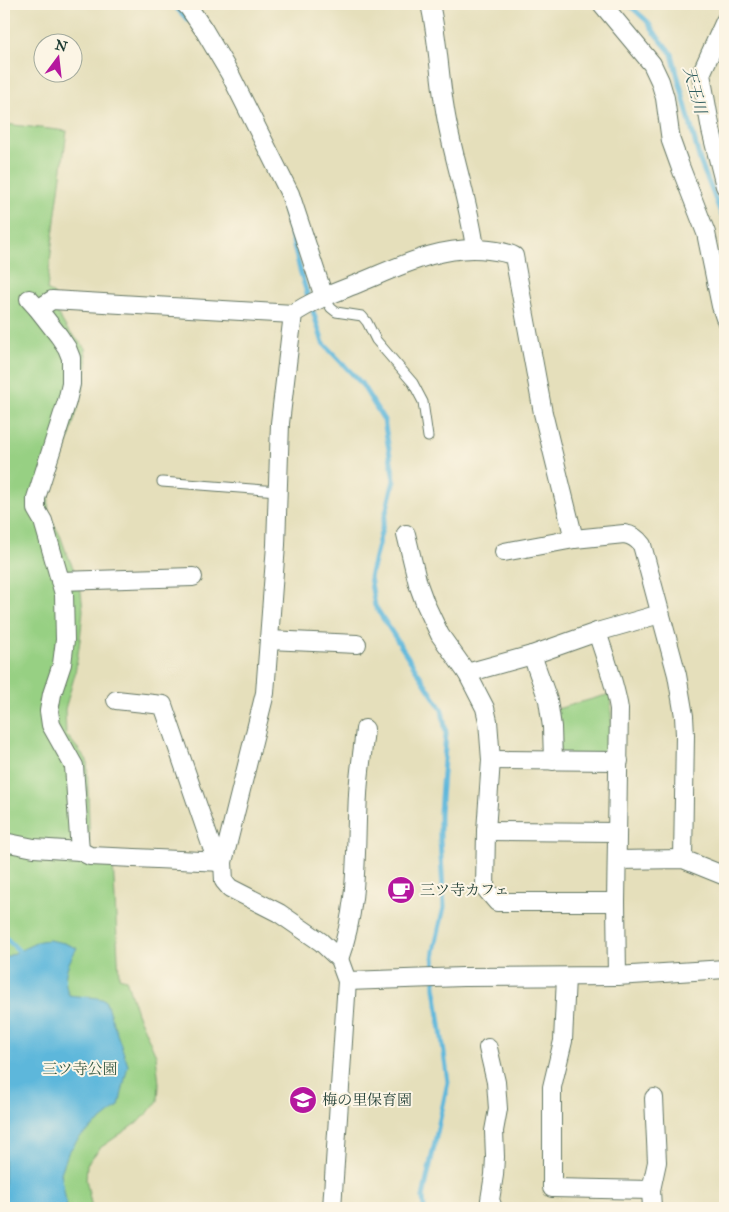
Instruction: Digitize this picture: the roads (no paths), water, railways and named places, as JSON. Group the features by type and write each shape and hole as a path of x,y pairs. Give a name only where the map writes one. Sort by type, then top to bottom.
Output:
{"street":[{"path":"185,4 204,30 230,74 290,194 324,297"},
{"path":"430,4 434,19 445,110 472,227 475,248"},
{"path":"602,4 652,64 660,81 665,98 672,141 706,233 725,318"},
{"path":"725,21 701,74 711,130 725,186"},
{"path":"80,851 74,766 50,726 49,711 52,694 62,664 65,640 64,594 43,521 36,509 36,498 67,402 71,384 70,358 67,348 33,304 52,300 293,314 324,297 415,260 452,251 475,248 506,252 514,256 542,413 574,539"},
{"path":"220,862 266,693 276,545 280,423 293,314"},
{"path":"406,534 418,584 425,603 440,635 467,673 485,708 488,721 491,760 486,831 485,888 497,902 616,902"},
{"path":"504,552 574,539 624,534 638,539 642,545 677,675 684,716 683,859"},
{"path":"60,581 192,577"},
{"path":"467,673 660,614"},
{"path":"597,632 608,670 614,683 619,709 616,902 617,976"},
{"path":"269,640 358,644"},
{"path":"532,654 550,708 553,761"},
{"path":"116,700 163,705 220,862 224,881 230,888 279,913 321,942 340,958 347,981 332,1208"},
{"path":"340,958 354,895 358,791 365,729"},
{"path":"491,760 619,762"},
{"path":"486,831 617,832"},
{"path":"4,842 34,848 80,851 90,856 220,862"},
{"path":"617,860 683,859 725,876"},
{"path":"347,981 463,977 617,976 725,969"},
{"path":"566,977 563,1040 552,1087 552,1188 652,1190"},
{"path":"488,1048 496,1082 498,1109 494,1131 496,1157 490,1200 493,1208"},
{"path":"652,1208 652,1190 657,1162 654,1098"}],"lane":[{"path":"324,297 336,312 362,316 376,340 413,383 423,402 428,437"},
{"path":"162,482 278,491"}],"water":[{"path":"49,940 77,948 67,970 66,982 69,995 105,1000 128,1065 119,1106 79,1138 68,1153 61,1173 67,1208 4,1208 4,958 40,941"}],"waterway":[{"path":"173,4 188,20"},
{"name":"天王川","path":"628,4 647,21 672,54 700,161 725,223"},
{"path":"281,194 309,300"},
{"path":"312,308 323,343 361,383 384,420 394,480 370,577 375,606 442,710 446,733 440,812 444,907 434,951 435,988 448,1082 423,1197 424,1208"},
{"path":"4,936 19,951 20,956"}],"place":[{"name":"三ツ寺カフェ","path":"401,890"},
{"name":"梅の里保育園","path":"303,1100"}],"park label":[{"name":"三ツ寺公園","path":"80,1069"}]}
